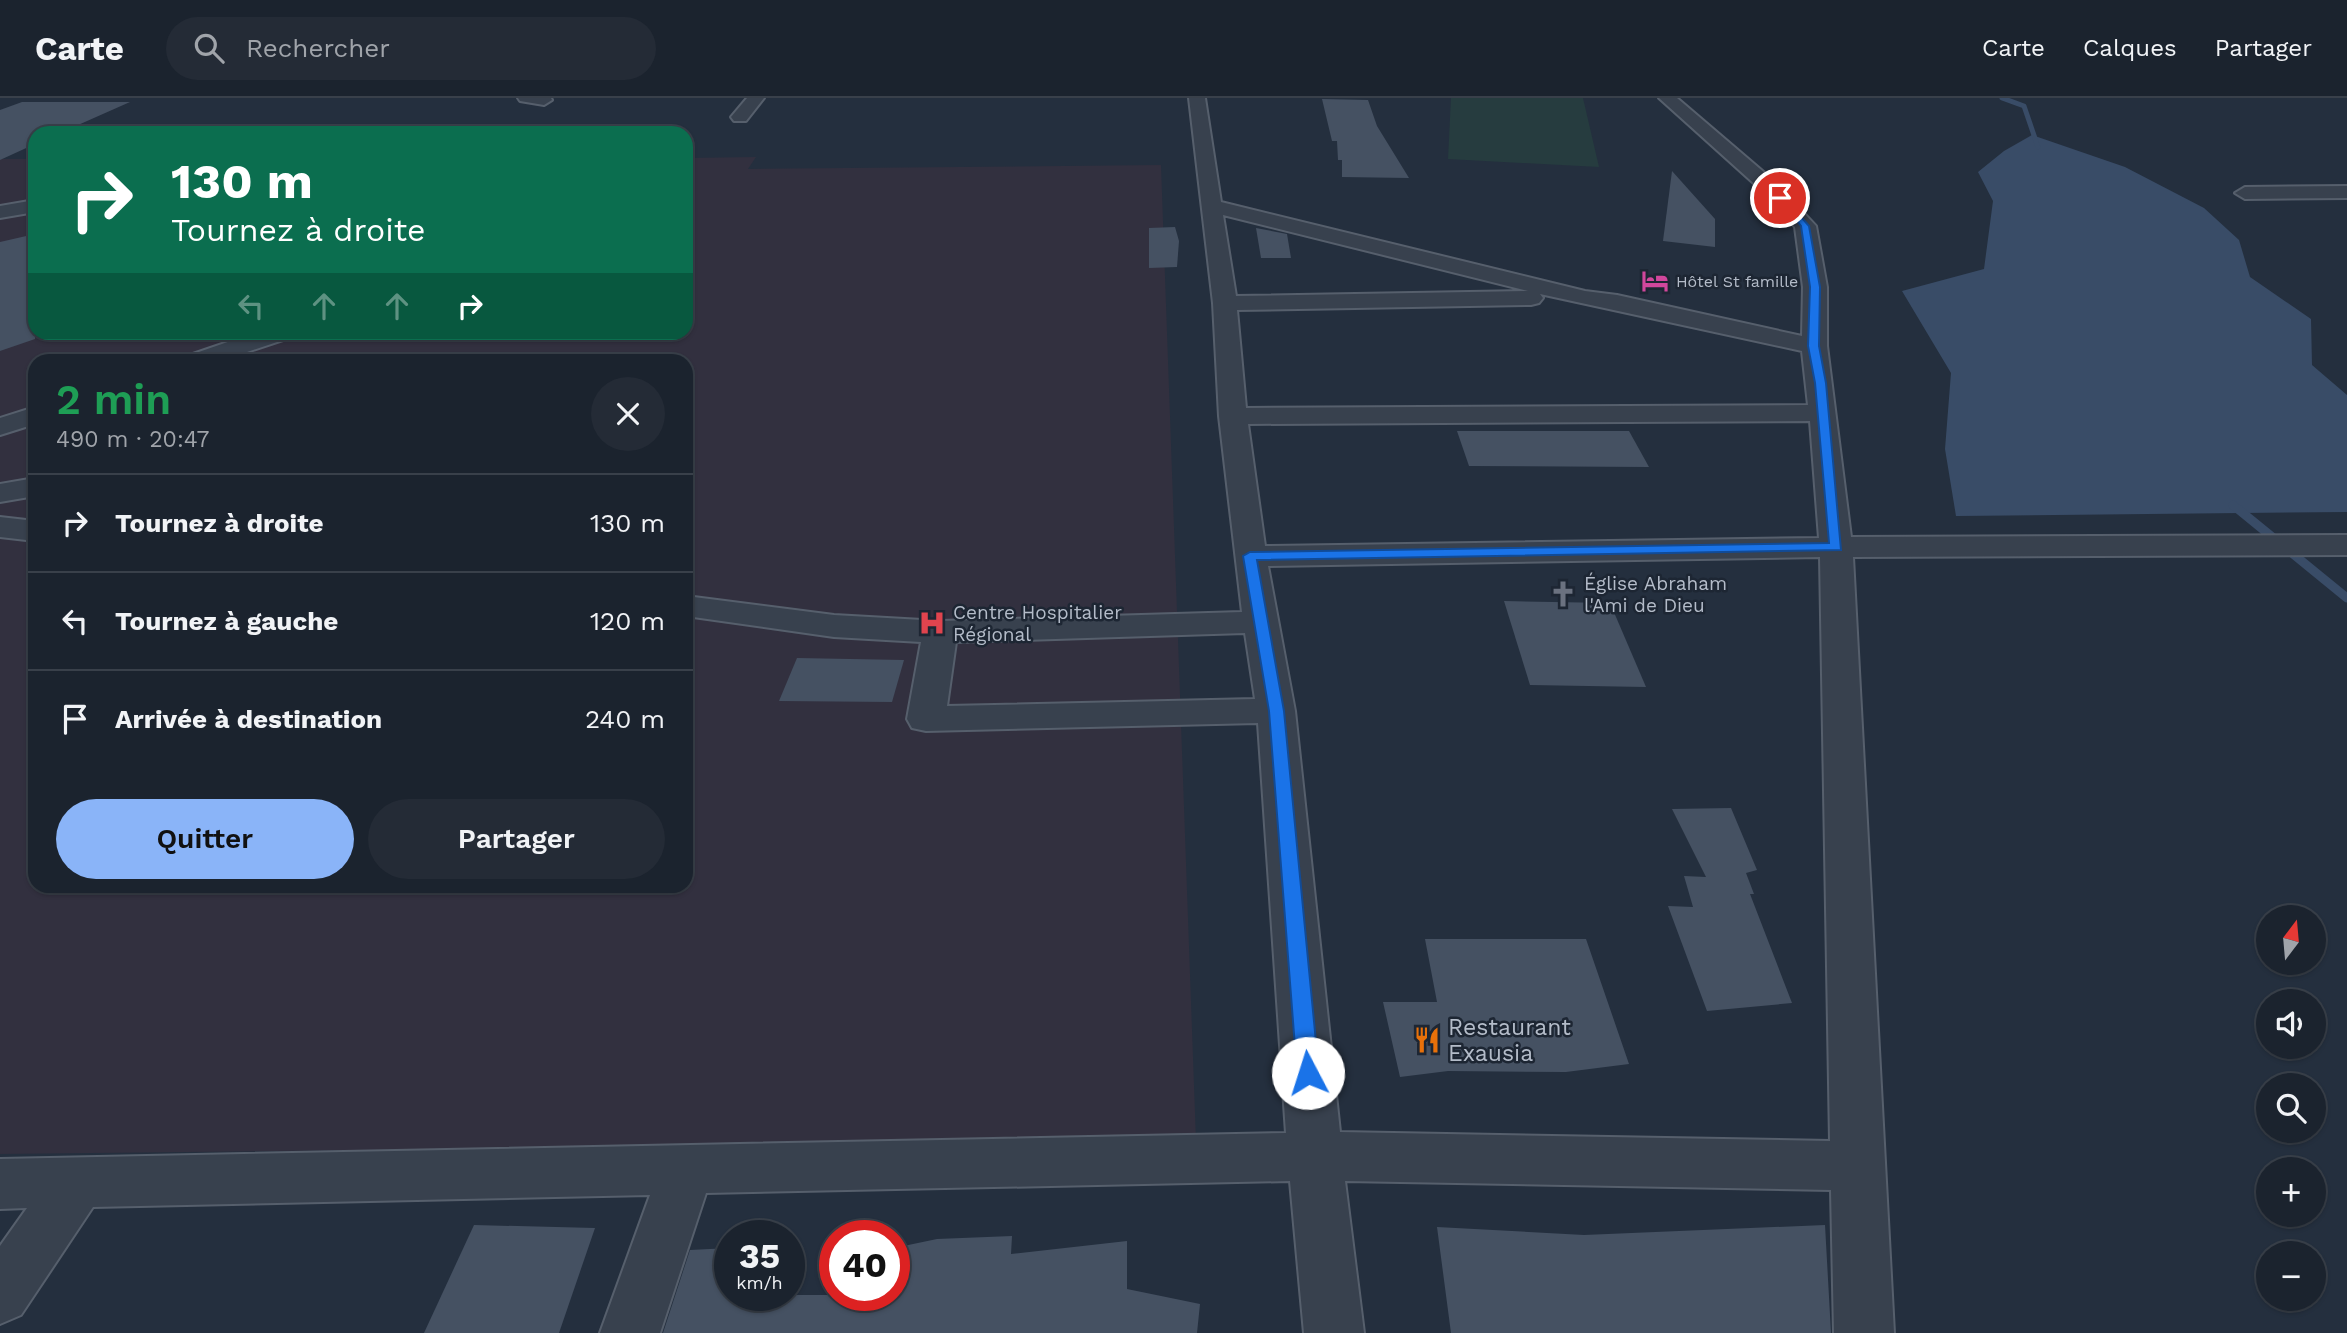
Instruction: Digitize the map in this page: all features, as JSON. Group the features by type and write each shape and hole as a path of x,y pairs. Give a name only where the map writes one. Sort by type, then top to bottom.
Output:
{"street":[{"path":"526,98 544,100"},
{"path":"740,117 756,98"},
{"path":"1197,98 1225,303 1233,416 1250,556 1276,711 1315,1156 1334,1333"},
{"path":"1667,98 1766,184 1805,226 1815,287 1814,346 1836,547 1864,1333"},
{"path":"2245,193 2347,192"},
{"path":"1212,206 1585,298 1617,302 1814,346"},
{"path":"0,212 28,207"},
{"path":"1225,303 1585,298"},
{"path":"217,354 259,340"},
{"path":"1233,416 1823,412"},
{"path":"0,427 28,417"},
{"path":"0,493 28,488"},
{"path":"0,527 28,530"},
{"path":"1250,556 1836,547 2347,545"},
{"path":"693,607 834,626 940,632 1259,622"},
{"path":"940,632 926,719 1276,711"},
{"path":"0,1184 1315,1156 1858,1166"},
{"path":"630,1333 686,1170"},
{"path":"0,1294 78,1183"}],"shaded area":[{"name":"Centre Hospitalier Régional","path":"756,157 748,169 1161,165 1196,1141 0,1154 0,159 28,159 28,340 693,340 693,158"}],"green space":[{"path":"1451,98 1583,98 1599,167 1448,159"}],"water":[{"path":"2032,135 2125,167 2204,208 2239,240 2250,277 2311,319 2312,365 2347,395 2347,512 1956,516 1945,449 1951,373 1902,291 1984,269 1993,201 1978,172 2004,151"}],"building":[{"path":"1322,99 1368,100 1377,126 1409,178 1342,177 1342,160 1338,160 1337,141 1332,141"},
{"path":"22,102 130,102 76,126 28,126 28,147 0,160 0,110"},
{"path":"1672,171 1715,219 1715,247 1663,241"},
{"path":"1175,227 1179,241 1177,267 1149,268 1149,228"},
{"path":"1256,228 1287,234 1291,258 1261,258"},
{"path":"28,236 28,340 32,340 0,351 0,242"},
{"path":"1457,431 1629,431 1649,467 1469,466"},
{"path":"1504,601 1610,603 1646,687 1530,685"},
{"path":"797,658 904,660 892,702 779,701"},
{"path":"1731,808 1757,870 1746,873 1754,894 1750,894 1792,1003 1707,1011 1668,906 1693,907 1684,876 1706,877 1672,809"},
{"path":"1425,939 1586,939 1629,1064 1566,1072 1448,1071 1400,1077 1383,1002 1437,1002"},
{"path":"474,1225 595,1228 559,1333 424,1333"},
{"path":"1825,1225 1831,1333 1451,1333 1437,1227 1584,1235"},
{"path":"1012,1236 1011,1254 1127,1241 1127,1289 1200,1304 1197,1333 663,1333 690,1250 714,1249 714,1311 805,1311 805,1295 819,1295 819,1311 910,1311 910,1245 937,1239"}],"waterway":[{"path":"2002,98 2024,106 2038,147"},
{"path":"2233,505 2347,598"}],"place":[{"name":"Hôtel St famille","path":"1655,281"},
{"name":"Église Abraham l'Ami de Dieu","path":"1563,594"},
{"name":"Centre Hospitalier Régional","path":"932,623"},
{"name":"Restaurant Exausia","path":"1427,1040"}],"route":[{"path":"1308,1073 1276,711 1250,556 1836,547 1821,383 1814,346 1815,287 1805,226 1780,198"}]}
